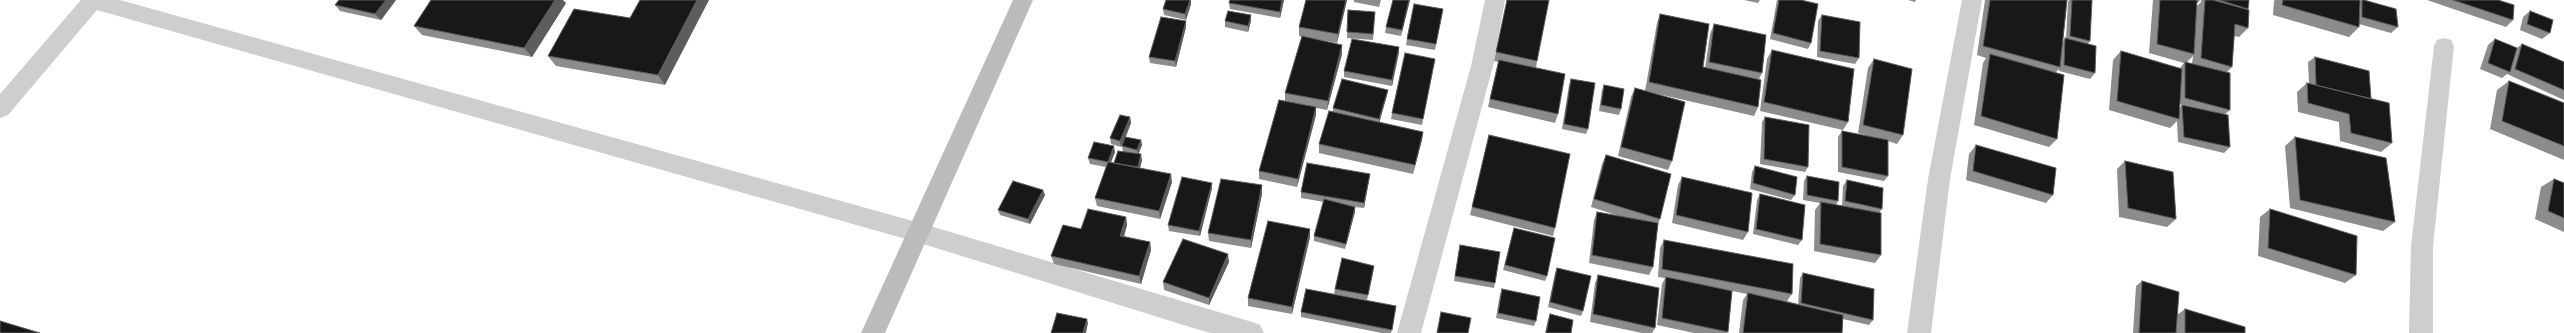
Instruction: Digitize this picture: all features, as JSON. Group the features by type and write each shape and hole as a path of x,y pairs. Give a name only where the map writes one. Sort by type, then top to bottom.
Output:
{"street":[{"path":"0,109 92,0 920,233 1203,320 1252,333"},
{"path":"873,333 920,233 1023,0"},
{"path":"1409,333 1482,66 1495,0"},
{"path":"1919,333 1939,179 1972,0"},
{"path":"2420,333 2422,246 2444,46"}],"building":[{"path":"339,0 386,0 375,14 335,5"},
{"path":"431,0 555,0 524,48 414,26"},
{"path":"640,0 697,0 658,75 548,56 574,9 630,18"},
{"path":"1166,0 1190,0 1185,14 1163,9"},
{"path":"1230,0 1282,0 1280,12 1229,3"},
{"path":"1306,0 1346,0 1338,34 1299,27"},
{"path":"1393,0 1409,0 1402,30 1386,27"},
{"path":"1507,0 1549,0 1537,61 1496,52"},
{"path":"1779,0 1801,0 1818,4 1811,43 1773,33"},
{"path":"1990,0 2067,0 2060,67 1983,46"},
{"path":"2072,0 2092,0 2090,41 2070,36"},
{"path":"2160,0 2197,0 2194,54 2157,44"},
{"path":"2205,0 2213,0 2249,10 2248,28 2235,24 2232,67 2201,58"},
{"path":"2219,0 2249,0 2248,9"},
{"path":"2283,0 2360,0 2359,27 2282,5"},
{"path":"2362,0 2396,9 2398,27 2362,17"},
{"path":"2453,0 2498,0 2514,5 2513,20"},
{"path":"1414,4 1443,9 1436,44 1407,39"},
{"path":"1348,10 1375,12 1373,34 1347,32"},
{"path":"1228,11 1251,15 1248,26 1225,21"},
{"path":"2530,11 2553,20 2550,33 2527,24"},
{"path":"1660,14 1709,24 1703,67 1761,80 1758,107 1649,82"},
{"path":"1822,15 1860,22 1859,58 1820,51"},
{"path":"1161,17 1186,21 1175,61 1149,57"},
{"path":"1714,24 1766,35 1762,73 1709,62"},
{"path":"1302,36 1342,45 1328,101 1285,93"},
{"path":"2065,38 2096,46 2095,73 2064,65"},
{"path":"1352,39 1399,47 1392,80 1344,71"},
{"path":"2495,39 2517,48 2510,72 2488,63"},
{"path":"2522,44 2564,62 2564,90 2515,69"},
{"path":"1772,50 1854,69 1848,122 1764,102"},
{"path":"2121,51 2182,69 2179,119 2117,101"},
{"path":"1405,53 1435,59 1423,119 1392,113"},
{"path":"1990,54 2064,75 2057,139 1981,116"},
{"path":"2315,57 2369,71 2371,99 2316,85"},
{"path":"1874,59 1912,69 1903,135 1863,125"},
{"path":"1499,60 1565,74 1558,114 1490,99"},
{"path":"2185,62 2230,73 2230,110 2185,98"},
{"path":"1342,79 1388,90 1379,119 1333,108"},
{"path":"1571,79 1595,83 1588,129 1564,124"},
{"path":"2509,81 2564,103 2564,146 2502,121"},
{"path":"2307,83 2389,103 2392,143 2351,133 2349,114 2308,103"},
{"path":"1604,85 1624,89 1621,109 1601,105"},
{"path":"1635,88 1685,102 1672,161 1621,147"},
{"path":"1279,100 1316,107 1298,179 1259,171"},
{"path":"2182,105 2228,115 2230,147 2184,137"},
{"path":"1329,111 1423,132 1415,165 1319,144"},
{"path":"1120,115 1130,117 1120,141 1110,138"},
{"path":"1765,117 1809,125 1808,167 1764,159"},
{"path":"1842,131 1888,140 1888,176 1842,167"},
{"path":"1489,135 1570,154 1555,228 1472,207"},
{"path":"1125,137 1141,140 1137,150 1122,146"},
{"path":"2295,137 2386,158 2395,222 2300,200"},
{"path":"1094,142 1114,146 1108,162 1088,158"},
{"path":"1976,145 2056,168 2053,195 1973,171"},
{"path":"1118,151 1141,154 1138,167 1114,163"},
{"path":"1606,155 1671,174 1660,219 1594,199"},
{"path":"2125,161 2173,172 2176,219 2128,208"},
{"path":"1108,162 1171,174 1159,211 1095,198"},
{"path":"1307,163 1370,174 1364,203 1301,192"},
{"path":"1755,166 1797,177 1795,195 1753,183"},
{"path":"1807,176 1839,182 1838,201 1807,195"},
{"path":"1182,177 1212,183 1199,231 1168,225"},
{"path":"1682,177 1752,193 1748,232 1676,215"},
{"path":"1221,179 1262,185 1251,240 1208,233"},
{"path":"2554,179 2564,183 2564,218 2548,211"},
{"path":"1847,180 1883,188 1882,209 1845,201"},
{"path":"1013,181 1043,190 1028,219 998,210"},
{"path":"1760,194 1805,205 1802,240 1756,229"},
{"path":"1324,199 1355,207 1346,244 1314,236"},
{"path":"1821,202 1881,213 1881,255 1820,244"},
{"path":"1088,209 1126,217 1120,236 1150,242 1139,276 1051,256 1063,225 1081,229"},
{"path":"2270,209 2357,236 2356,275 2268,248"},
{"path":"1597,212 1658,223 1653,267 1592,255"},
{"path":"1268,221 1310,229 1292,307 1248,298"},
{"path":"1514,228 1555,238 1547,276 1505,265"},
{"path":"1183,239 1228,254 1209,298 1163,282"},
{"path":"1664,240 1793,264 1792,294 1662,269"},
{"path":"1460,245 1500,252 1495,283 1455,276"},
{"path":"1342,258 1374,266 1368,295 1335,289"},
{"path":"1557,268 1591,276 1583,311 1550,302"},
{"path":"1803,273 1874,289 1873,320 1801,303"},
{"path":"1598,275 1659,288 1655,328 1593,314"},
{"path":"1666,277 1732,291 1728,332 1662,318"},
{"path":"2142,281 2179,292 2176,333 2139,333"},
{"path":"1306,289 1396,306 1392,330 1301,312"},
{"path":"1502,289 1540,297 1536,321 1498,313"},
{"path":"1748,293 1843,315 1842,333 1743,333"},
{"path":"2185,309 2245,327 2245,333 2185,333"},
{"path":"1441,312 1471,318 1468,333 1437,333"},
{"path":"1057,313 1087,319 1083,333 1051,333"},
{"path":"1550,314 1573,320 1571,333 1546,333"},
{"path":"0,321 40,333 0,333"}]}
